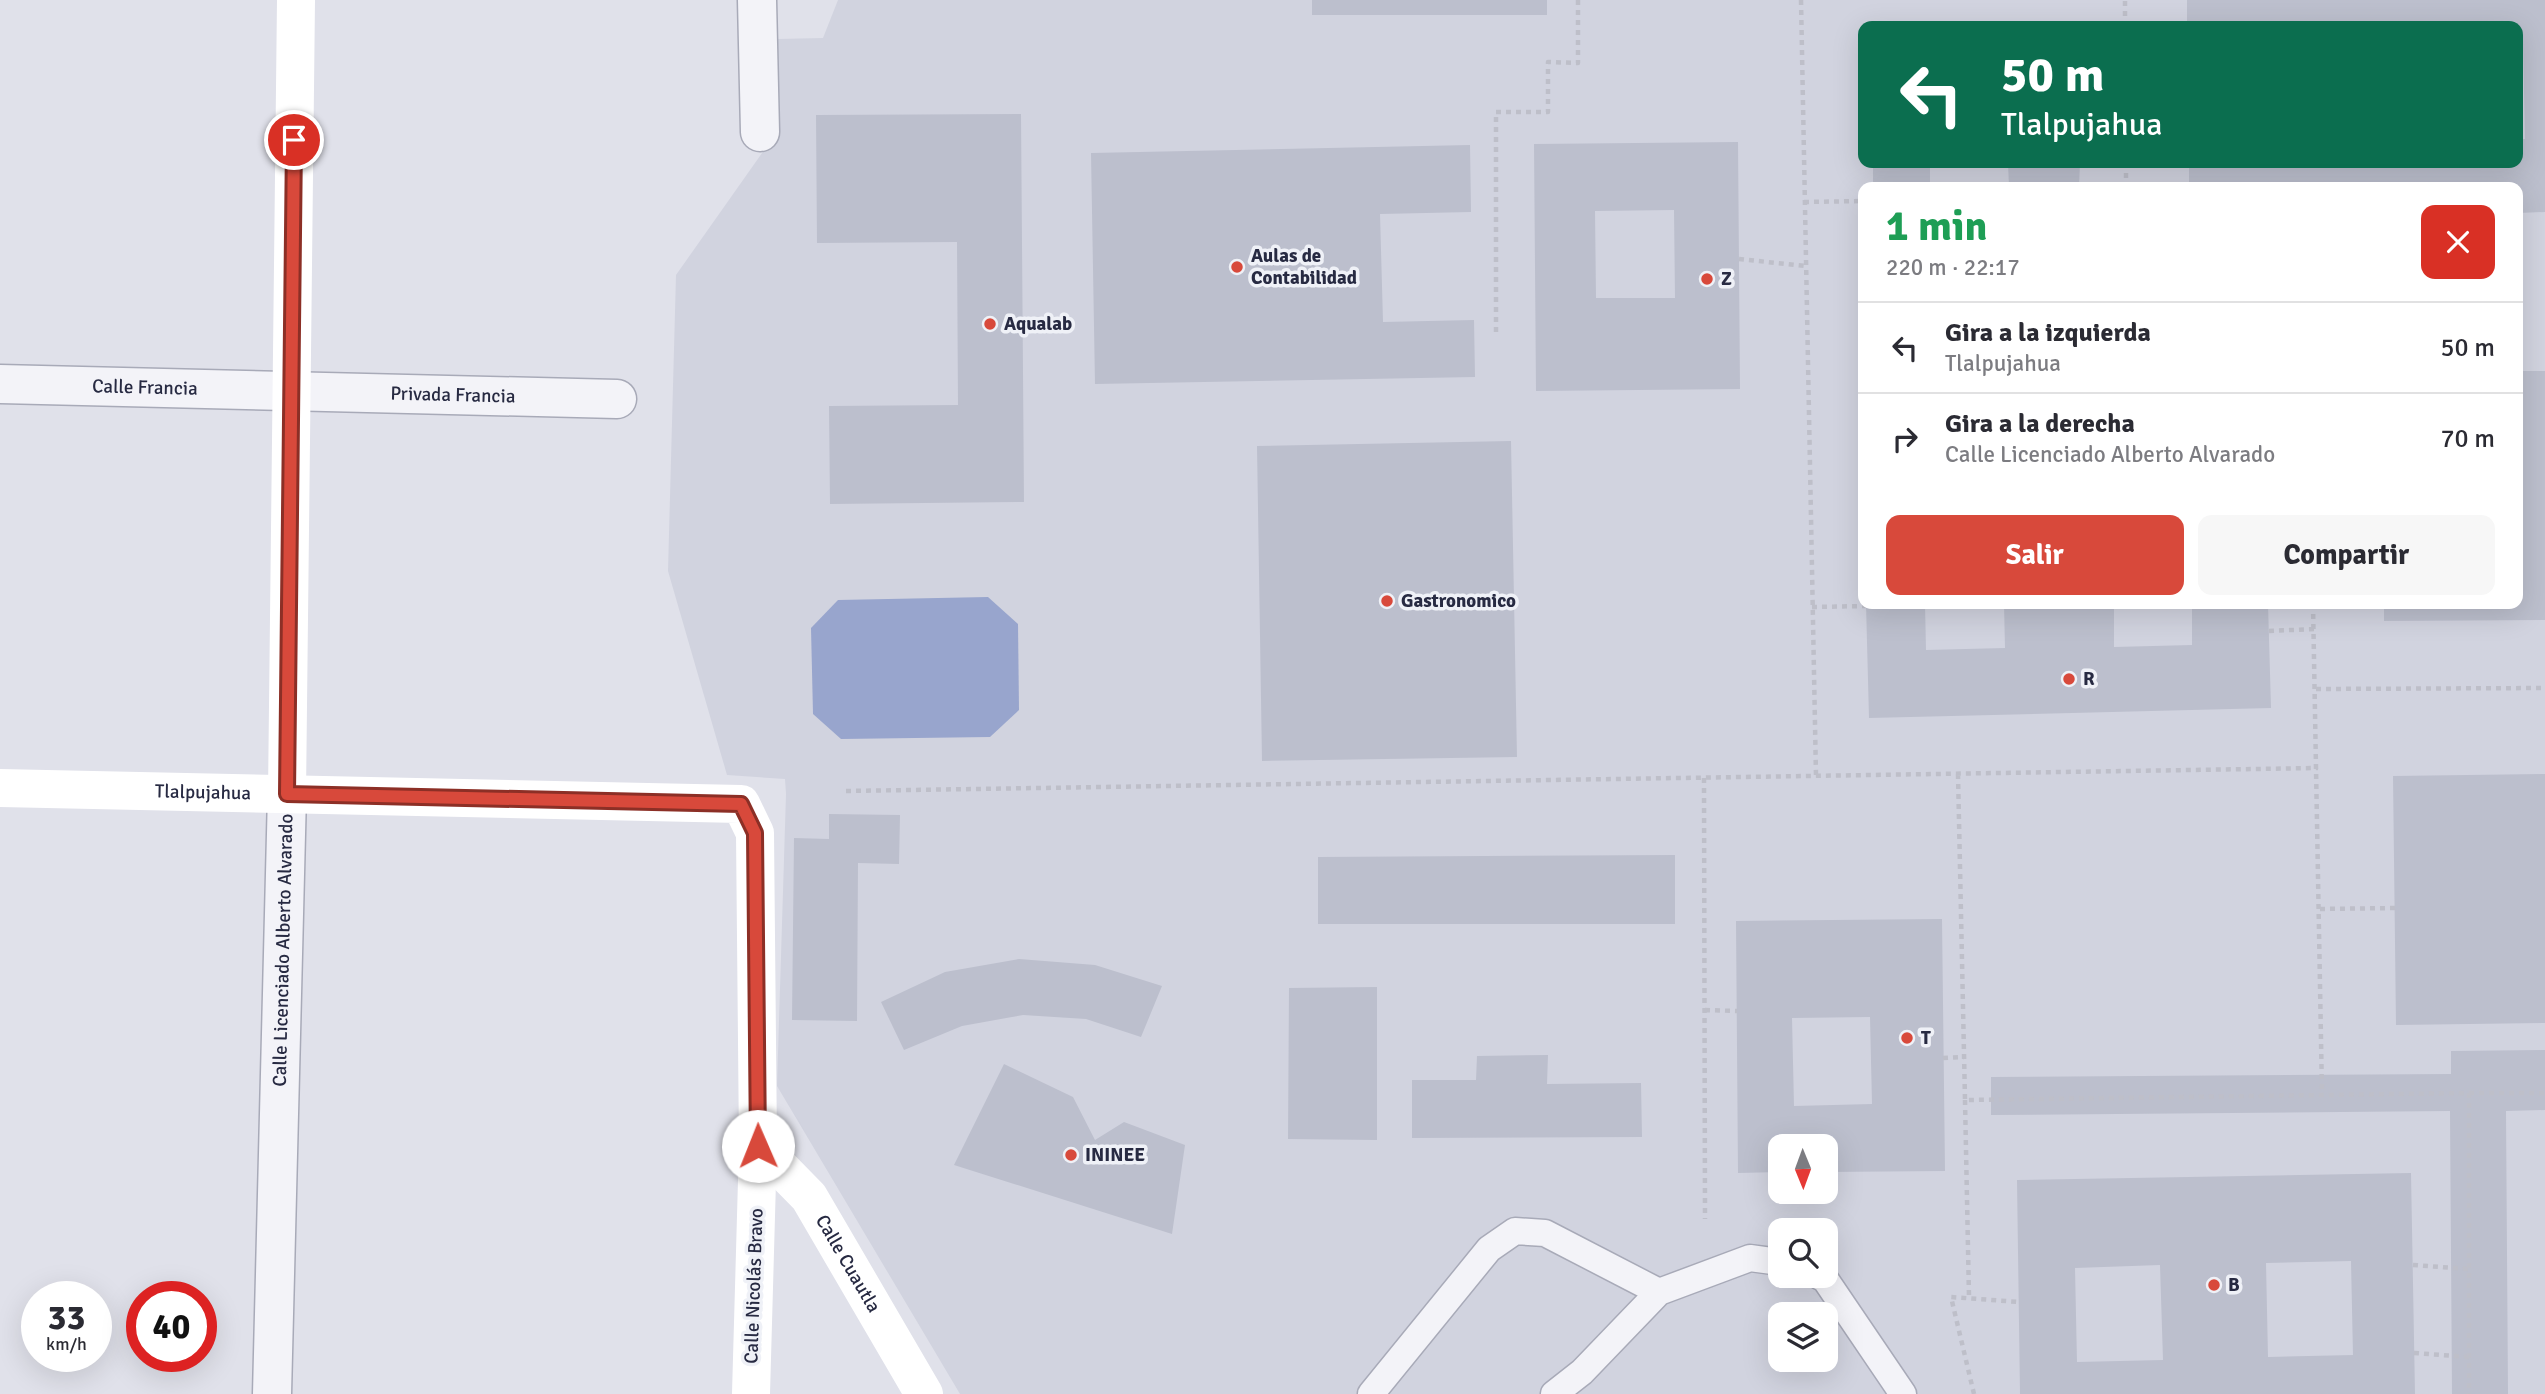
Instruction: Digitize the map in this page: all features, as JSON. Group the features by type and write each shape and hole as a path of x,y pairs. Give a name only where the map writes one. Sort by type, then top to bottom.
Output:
{"street":[{"name":"Calle Licenciado Alberto Alvarado","path":"272,1394 287,794 296,0"},
{"path":"757,0 760,132"},
{"name":"Calle Francia","path":"0,384 291,391"},
{"name":"Privada Francia","path":"291,391 617,399"},
{"name":"Tlalpujahua","path":"0,788 741,804"},
{"name":"Calle Nicolás Bravo","path":"741,804 755,833 758,1146 751,1394"},
{"name":"Calle Cuautla","path":"758,1146 809,1197 924,1394"}],"lane":[{"path":"1371,1394 1489,1249 1515,1231 1545,1233 1659,1292"},
{"path":"1554,1394 1582,1372 1659,1292 1750,1258 1768,1260"},
{"path":"1831,1288 1903,1394"}],"path":[{"path":"1496,331 1496,112 1548,112 1548,62 1578,63 1578,0"},
{"path":"1801,0 1815,776"},
{"path":"2126,0 2126,21"},
{"path":"1804,201 1858,201"},
{"path":"1739,260 1805,266"},
{"path":"1812,607 1858,606"},
{"path":"2314,609 2322,1094"},
{"path":"2269,631 2314,629"},
{"path":"2316,689 2545,688"},
{"path":"846,791 2318,768"},
{"path":"1958,774 1969,1297"},
{"path":"1704,778 1705,1219"},
{"path":"2320,909 2395,908"},
{"path":"1705,1010 1737,1011"},
{"path":"1943,1058 1964,1057"},
{"path":"2469,1093 2469,1394"},
{"path":"1965,1100 2545,1093"},
{"path":"2413,1265 2469,1269"},
{"path":"1974,1394 1951,1297 2019,1302"},
{"path":"2414,1353 2469,1357"}],"shaded area":[{"path":"838,0 2545,0 2545,1394 960,1394 777,1086 785,779 727,775 668,571 676,275 774,136 777,39 823,38"}],"water":[{"path":"988,597 1018,624 1019,710 990,737 841,739 813,714 811,628 838,600"}],"building":[{"path":"1312,0 1547,0 1547,15 1312,15"},
{"path":"2187,0 2545,0 2545,212 2523,213 2523,182 2189,182 2189,168 2523,168 2523,21 2187,21"},
{"name":"Aqualab","path":"1021,114 1024,502 830,504 829,406 958,405 957,242 817,243 816,115"},
{"name":"Z","path":"1738,142 1740,389 1536,391 1534,144","holes":["1674,210 1675,298 1596,298 1595,211"]},
{"name":"Aulas de Contabilidad","path":"1470,145 1471,212 1380,214 1383,322 1474,320 1475,377 1095,384 1091,153"},
{"path":"1873,168 1930,168 1930,182 1873,182"},
{"path":"2008,168 2080,168 2079,182 2009,182"},
{"path":"2523,371 2545,371 2545,620 2384,621 2384,609 2523,609"},
{"name":"Gastronomico","path":"1511,441 1517,757 1262,761 1257,446"},
{"name":"R","path":"1866,609 1925,609 1926,650 2005,648 2004,609 2114,609 2114,647 2192,645 2192,609 2268,609 2271,708 1869,718"},
{"path":"2545,774 2545,1023 2396,1025 2393,776"},
{"path":"829,814 900,815 899,864 858,863 857,1021 792,1020 794,838 829,839"},
{"path":"1675,855 1675,924 1318,924 1318,857"},
{"name":"T","path":"1942,919 1945,1171 1838,1172 1838,1134 1768,1134 1768,1172 1738,1173 1736,921","holes":["1870,1017 1872,1104 1794,1106 1792,1018"]},
{"path":"1019,959 1095,965 1162,986 1141,1037 1086,1019 1023,1015 962,1026 904,1050 881,1002 945,972"},
{"path":"1377,987 1377,1140 1288,1139 1289,988"},
{"path":"2545,1050 2545,1110 2506,1111 2508,1394 2452,1394 2450,1111 1991,1115 1991,1077 2451,1074 2451,1051"},
{"path":"1548,1055 1547,1084 1641,1083 1642,1137 1412,1138 1412,1080 1476,1080 1477,1056"},
{"name":"ININEE","path":"1004,1064 1073,1097 1095,1140 1124,1122 1185,1145 1172,1234 954,1165"},
{"name":"B","path":"2411,1173 2415,1394 2020,1394 2017,1180","holes":["2351,1261 2353,1355 2268,1357 2266,1263","2160,1265 2163,1360 2077,1362 2075,1268"]}],"place":[{"name":"Aulas de Contabilidad","path":"1237,267"},
{"name":"Z","path":"1707,279"},
{"name":"Aqualab","path":"990,324"},
{"name":"Gastronomico","path":"1387,601"},
{"name":"R","path":"2069,679"},
{"name":"T","path":"1907,1038"},
{"name":"ININEE","path":"1071,1155"},
{"name":"B","path":"2214,1285"}],"route":[{"path":"294,140 287,794 741,804 755,833 758,1146"}]}
